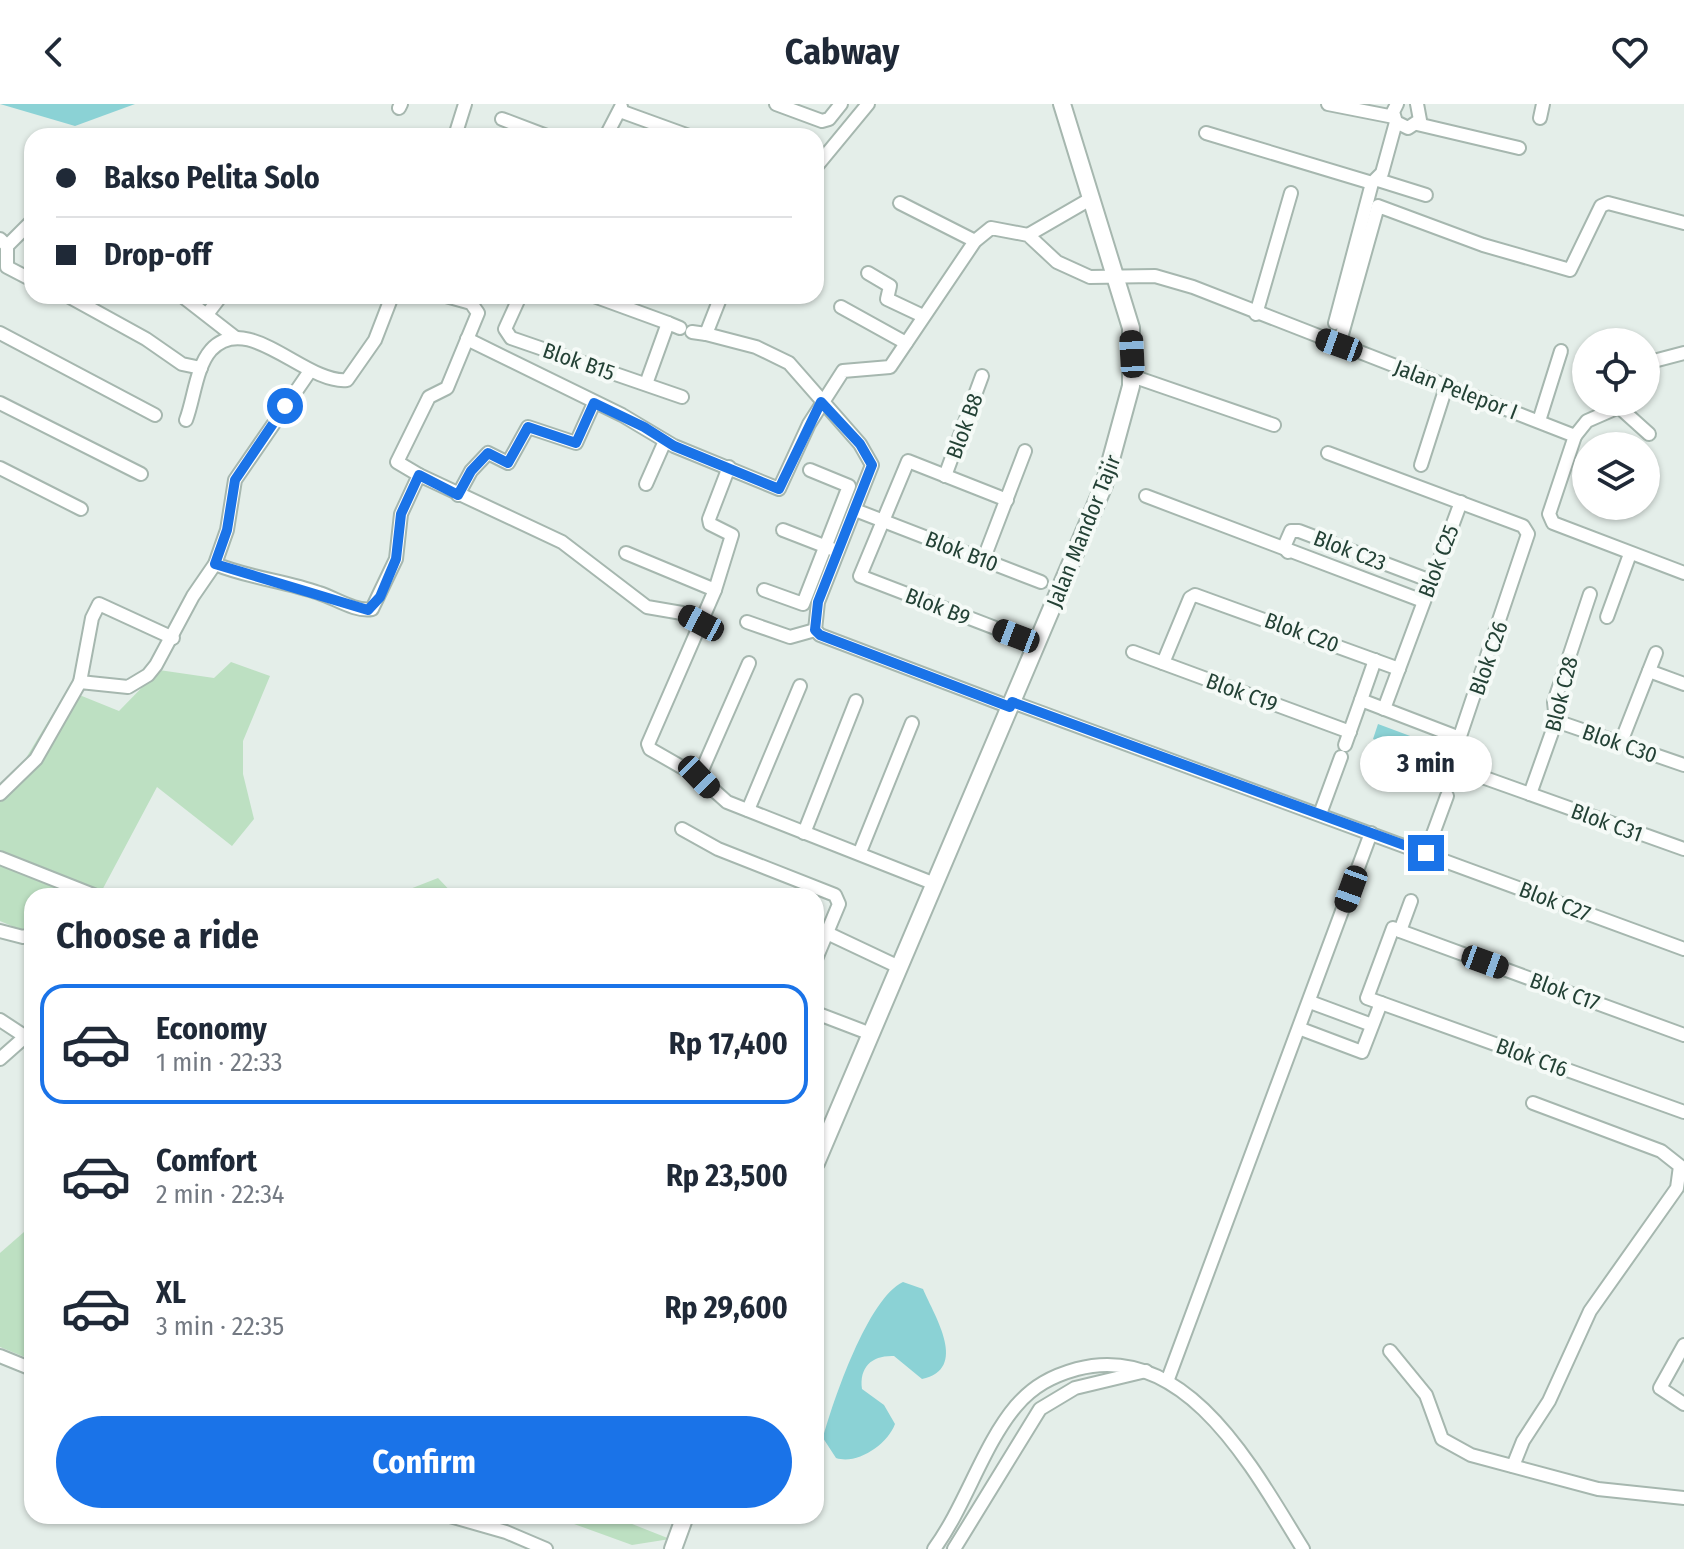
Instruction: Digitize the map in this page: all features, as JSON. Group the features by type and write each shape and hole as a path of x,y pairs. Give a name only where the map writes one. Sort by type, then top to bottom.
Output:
{"street":[{"path":"458,128 465,104"},
{"path":"776,104 822,121 829,119 841,104"},
{"path":"824,157 868,104"},
{"name":"Jalan Mandor Tajir","path":"824,1144 1104,485 1122,431 1132,376 1131,328 1062,104"},
{"path":"1328,104 1395,120 1404,127 1417,124 1519,148"},
{"path":"1335,323 1395,120 1397,104"},
{"path":"1417,104 1422,115 1417,124"},
{"path":"1540,118 1543,104"},
{"path":"610,128 621,108 670,128"},
{"path":"502,119 526,128"},
{"path":"1206,133 1426,195"},
{"path":"1256,314 1291,193"},
{"path":"467,339 644,427 665,441 779,489 821,402 843,371 890,367 975,241 989,228 1028,235 1092,198"},
{"path":"1339,345 1378,206 1483,245 1570,270 1601,206 1615,202 1684,223"},
{"path":"900,203 975,241"},
{"path":"24,227 3,243 7,267 24,276"},
{"name":"Jalan Pelepor I","path":"1028,235 1066,267 1090,277 1155,276 1193,287 1572,435"},
{"path":"868,273 890,286 887,299 923,316"},
{"path":"92,304 182,364 201,368"},
{"path":"194,304 236,338 255,341 310,371 340,381 350,378 375,340 389,304"},
{"path":"208,313 215,304"},
{"path":"466,304 476,308 447,388 429,397 397,462 458,495 562,542 647,607 682,613 701,623"},
{"name":"Blok B15","path":"516,304 505,329 511,338 682,397"},
{"path":"616,304 680,328 756,347 789,363 860,444 872,465 855,510 803,604 764,590"},
{"path":"706,334 718,304"},
{"path":"841,307 906,343"},
{"path":"646,384 680,328"},
{"path":"0,333 155,415"},
{"path":"186,420 201,368 211,350 236,338"},
{"path":"1539,421 1561,351"},
{"path":"1660,359 1684,353"},
{"path":"80,682 128,687 148,675 215,564 227,530 235,480 310,371"},
{"name":"Blok B8","path":"945,476 982,376"},
{"path":"1132,376 1274,425"},
{"path":"1421,465 1447,384"},
{"path":"0,403 141,474"},
{"path":"458,495 471,471 488,453 508,463 528,427 576,443 594,403"},
{"path":"1578,432 1587,421 1597,416"},
{"path":"1632,416 1647,432"},
{"path":"646,484 665,441"},
{"path":"1572,445 1549,517 1565,531 1684,573"},
{"path":"984,558 1025,451"},
{"name":"Blok C25","path":"1328,453 1461,502 1384,709"},
{"name":"Blok B8","path":"883,520 908,461 1007,500"},
{"path":"729,467 709,519 710,524 732,535 715,590 648,744 652,752 699,777 715,795 935,884"},
{"path":"0,468 81,509"},
{"path":"747,622 790,637 817,633 818,602 849,486 810,470"},
{"path":"215,564 246,576 318,592 363,610 372,609 396,559 401,514 419,475"},
{"name":"Blok C23","path":"1146,496 1423,601"},
{"name":"Blok C26","path":"1457,768 1450,766 1528,543 1523,526 1461,502"},
{"name":"Blok B10","path":"855,510 1041,582"},
{"name":"Blok B9","path":"883,520 860,576 1016,636"},
{"path":"783,530 832,549"},
{"name":"Blok C23","path":"1288,552 1284,547 1286,540 1291,531 1299,531 1431,581"},
{"path":"626,553 715,590"},
{"path":"1607,617 1630,554"},
{"name":"Blok C28","path":"1530,794 1556,721 1554,702 1590,594"},
{"name":"Blok C20","path":"1163,663 1190,598 1204,596 1399,669"},
{"path":"0,794 36,759 80,682 88,633 99,604 173,638"},
{"name":"Blok C27","path":"817,633 1684,949"},
{"name":"Blok C19","path":"1133,652 1345,744"},
{"path":"1621,742 1656,653"},
{"path":"1320,814 1375,660"},
{"path":"699,777 749,663"},
{"path":"1649,671 1684,684"},
{"path":"748,810 800,686"},
{"path":"1361,700 1460,738"},
{"path":"804,833 856,701"},
{"name":"Blok C30","path":"1556,721 1684,765"},
{"path":"860,852 912,723"},
{"path":"1426,853 1457,768"},
{"name":"Blok C31","path":"1457,768 1684,849"},
{"path":"682,829 718,849 817,888"},
{"path":"1168,1379 1301,1029 1371,833"},
{"path":"0,858 75,888"},
{"path":"60,888 62,883"},
{"path":"824,891 835,895 839,904 824,940"},
{"path":"1301,1029 1362,1052 1381,1003 1367,998 1393,928 1400,931 1411,901"},
{"path":"0,931 24,937"},
{"name":"Blok C17","path":"1400,931 1684,1035"},
{"path":"827,933 899,967"},
{"path":"1310,1002 1372,1025"},
{"name":"Blok C16","path":"1381,1003 1684,1112"},
{"path":"824,1016 871,1034"},
{"path":"0,1020 24,1036"},
{"path":"0,1059 24,1042"},
{"path":"1513,1466 1523,1441 1549,1401 1590,1311 1669,1201 1681,1178 1680,1166 1661,1151 1533,1103"},
{"path":"1684,1345 1661,1382 1662,1392 1684,1404"},
{"path":"1390,1351 1426,1395 1447,1445 1598,1489 1684,1498"},
{"path":"0,1356 24,1366"},
{"path":"934,1549 1014,1408 1037,1384 1087,1366 1113,1364 1168,1379 1225,1431 1303,1549"},
{"path":"954,1549 1040,1409 1075,1388 1146,1371"},
{"path":"478,1524 546,1549"},
{"path":"673,1549 682,1524"}],"green space":[{"path":"231,662 270,676 243,741 243,774 254,819 232,846 157,787 103,888 73,888 57,883 55,888 24,888 24,931 0,921 0,794 11,783 67,690 119,711 159,670 214,678"},
{"path":"438,878 447,888 412,888"},
{"path":"24,1232 24,1357 0,1347 0,1253"},
{"path":"574,1524 632,1524 670,1539 632,1545"}],"water":[{"path":"0,104 135,104 75,126"},
{"path":"1378,724 1429,743 1430,753 1423,754 1417,748 1404,750 1389,740 1385,743 1373,739"},
{"path":"903,1282 923,1289 945,1341 944,1365 936,1373 922,1379 894,1356 869,1364 863,1374 862,1389 884,1405 895,1424 885,1439 870,1452 853,1459 836,1458 824,1440 835,1400 865,1329 890,1292"}],"route":[{"path":"285,406 235,480 227,530 215,564 246,576 318,592 368,610 380,597 396,559 401,514 419,475 458,495 471,471 488,453 508,463 528,427 576,443 594,403 622,415 674,446 779,489 821,402 860,444 872,465 818,602 815,630 820,635 1010,707 1012,702 1426,853"}]}
